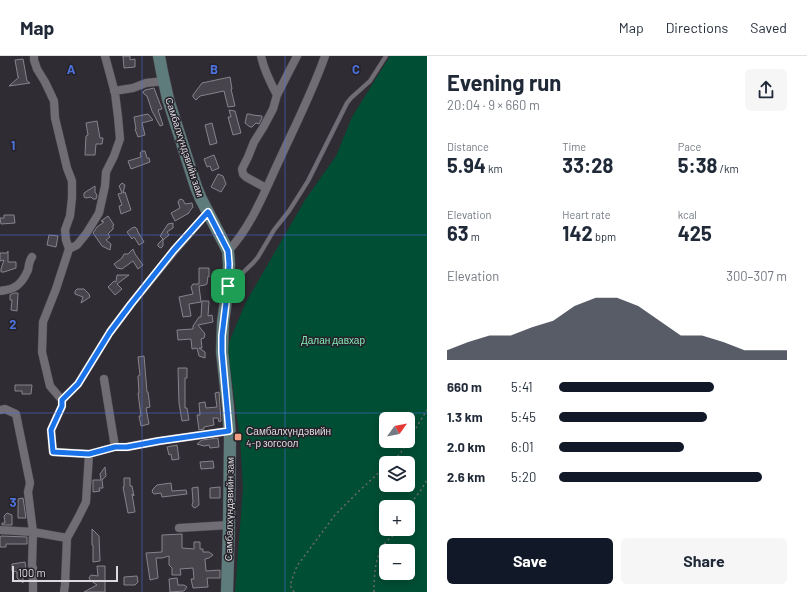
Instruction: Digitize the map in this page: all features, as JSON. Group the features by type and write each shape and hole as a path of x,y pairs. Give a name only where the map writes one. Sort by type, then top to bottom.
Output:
{"street":[{"path":"34,56 37,69 54,101 55,118 67,168 72,181 71,210 65,230 69,249 43,322 42,352 50,386 62,400 62,406 51,430 53,452 89,454 115,447 127,447 229,431"},
{"path":"69,249 77,245 99,213 105,186 106,172 120,140 114,91 105,56"},
{"name":"Самбалхүндэвийн зам","path":"159,56 168,99 196,187 228,251 228,286 222,352 229,431 227,592"},
{"path":"261,56 270,84 277,95"},
{"path":"266,188 246,177 243,174 242,169 254,142 273,109 277,95 297,56"},
{"path":"228,251 241,235 254,213 314,86 325,56"},
{"path":"114,91 133,88 146,83 164,81"},
{"path":"62,400 78,384 110,332 131,304 174,250 208,212"},
{"path":"0,291 12,289 18,285 28,271 32,257"},
{"path":"104,379 115,447"},
{"path":"0,410 5,409 16,414 30,483 28,492 33,532 33,592"},
{"path":"64,592 67,538 86,502 89,454"},
{"path":"180,528 229,525"},
{"path":"0,530 33,532 67,538"}],"lane":[{"path":"228,286 253,264 258,257 274,230 289,211 308,181 347,103 370,81 386,56"}],"path":[{"path":"415,430 427,410"},
{"path":"398,456 404,448"},
{"path":"294,592 290,585 297,566 335,515 379,472"},
{"path":"413,500 427,480"},
{"path":"374,592 378,555 388,540 393,536"}],"green space":[{"name":"Далан давхар","path":"390,56 427,56 427,592 235,592 243,488 240,437 227,347 246,302 305,200 336,156 352,117"}],"building":[{"path":"123,56 130,56 130,60 135,59 135,67 124,68"},
{"path":"23,59 27,81 30,83 9,86 19,77 15,60"},
{"path":"230,77 235,106 228,107 224,91 200,96 196,100 193,97 202,83"},
{"path":"154,88 162,109 158,110 163,125 160,126 152,111 147,96 143,92"},
{"path":"229,110 235,111 241,133 233,135 228,117 231,117"},
{"path":"148,114 153,120 142,123 145,135 138,137 135,129 134,117"},
{"path":"247,114 262,116 259,124 256,123 250,127 245,123"},
{"path":"97,121 100,138 103,138 102,144 96,144 95,155 85,155 86,136 88,135 86,123"},
{"path":"212,123 217,143 210,145 205,125"},
{"path":"145,151 150,162 131,169 128,161 141,157 140,153"},
{"path":"214,155 219,168 212,171 210,166 207,167 204,159"},
{"path":"218,174 223,176 226,184 221,192 211,187"},
{"path":"122,183 125,185 123,193 125,192 131,210 121,214 119,206 122,205 118,194 122,193 119,186"},
{"path":"95,186 95,192 97,195 96,199 84,197 84,193"},
{"path":"180,199 183,200 185,204 192,203 193,207 189,213 175,221 171,213 180,208 178,202"},
{"path":"4,215 14,215 15,223 1,224 0,218 4,218"},
{"path":"108,216 114,225 113,229 108,234 110,237 106,240 111,244 110,250 102,246 93,233 97,227 104,222 101,221"},
{"path":"173,223 173,228 167,232 169,235 163,240 163,246 161,248 159,247 158,244 163,239 160,236 168,224"},
{"path":"135,227 144,242 139,245 134,237 132,239 127,232"},
{"path":"49,235 58,236 56,247 47,245"},
{"path":"133,249 143,265 138,269 133,261 122,269 117,268 114,264 122,258 124,254 128,254"},
{"path":"8,251 8,262 16,262 16,268 1,272 4,260 0,261 0,253 7,253"},
{"path":"199,268 209,268 207,284 199,286 201,302 189,304 191,316 183,317 179,297 193,294 191,287 193,284 199,284"},
{"path":"117,275 129,275 117,284 122,289 115,295 108,287 114,281 116,282"},
{"path":"77,289 84,289 90,297 81,303 83,297 75,294"},
{"path":"18,293 17,311 11,310 12,300 10,300 10,295"},
{"path":"202,301 209,301 208,316 212,315 213,322 198,325 205,334 204,338 201,339 202,348 199,348 205,352 205,358 199,356 197,348 192,349 191,339 178,340 177,330 193,329 193,326 199,317 201,317"},
{"path":"144,356 147,392 150,407 146,408 149,424 141,426 138,393 138,376 140,375 138,357"},
{"path":"178,368 187,368 187,378 185,378 185,408 187,408 189,420 182,421 179,403"},
{"path":"15,385 32,385 31,394 22,394 22,391 15,391"},
{"path":"219,392 221,421 219,422 218,418 213,418 214,425 204,427 204,429 199,430 197,415 200,415 199,403 205,402 206,408 217,407 215,393"},
{"path":"218,438 219,447 210,448 209,445 204,446 197,444 202,440"},
{"path":"177,445 179,459 172,460 171,454 169,455 167,447"},
{"path":"213,461 214,468 201,469 200,462"},
{"path":"105,467 106,476 102,480 103,488 99,488 100,491 93,492 93,480 101,480 100,474"},
{"path":"124,478 130,478 130,486 132,486 134,496 132,494 135,512 128,513 123,487"},
{"path":"171,483 172,491 186,490 187,494 162,497 161,493 154,494 152,492 157,485"},
{"path":"198,487 199,505 195,508 192,505 192,488"},
{"path":"220,487 220,498 210,498 210,488"},
{"path":"23,498 26,518 18,518 18,499"},
{"path":"7,513 12,515 12,525 2,525 2,523 5,523 4,516"},
{"path":"92,529 99,536 100,561 93,562 93,545"},
{"path":"182,534 182,548 194,549 194,542 200,542 200,549 203,549 203,552 209,552 213,555 205,559 206,571 220,570 220,578 207,578 208,587 193,588 191,579 194,579 193,568 180,569 181,575 172,575 172,568 169,565 169,556 156,558 158,578 150,580 146,553 162,552 162,535"},
{"path":"1,536 27,537 27,544 6,544 6,547 0,547"},
{"path":"25,562 26,571 23,572 23,583 17,578 17,572 12,571 12,564"},
{"path":"97,566 105,566 105,592 84,592 97,585 89,578 91,575 98,576"},
{"path":"137,576 138,582 135,585 124,585 124,577"},
{"path":"177,578 178,585 184,585 187,587 184,591 170,592 169,579"}],"place":[{"name":"Самбалхүндэвийн 4-р зогсоол","path":"238,437"}],"route":[{"path":"208,212 228,251 228,286 222,336 222,360 228,407 229,431 127,447 115,447 89,454 53,452 51,430 62,406 62,400 78,384 110,332 131,304 174,250 208,212"}]}
